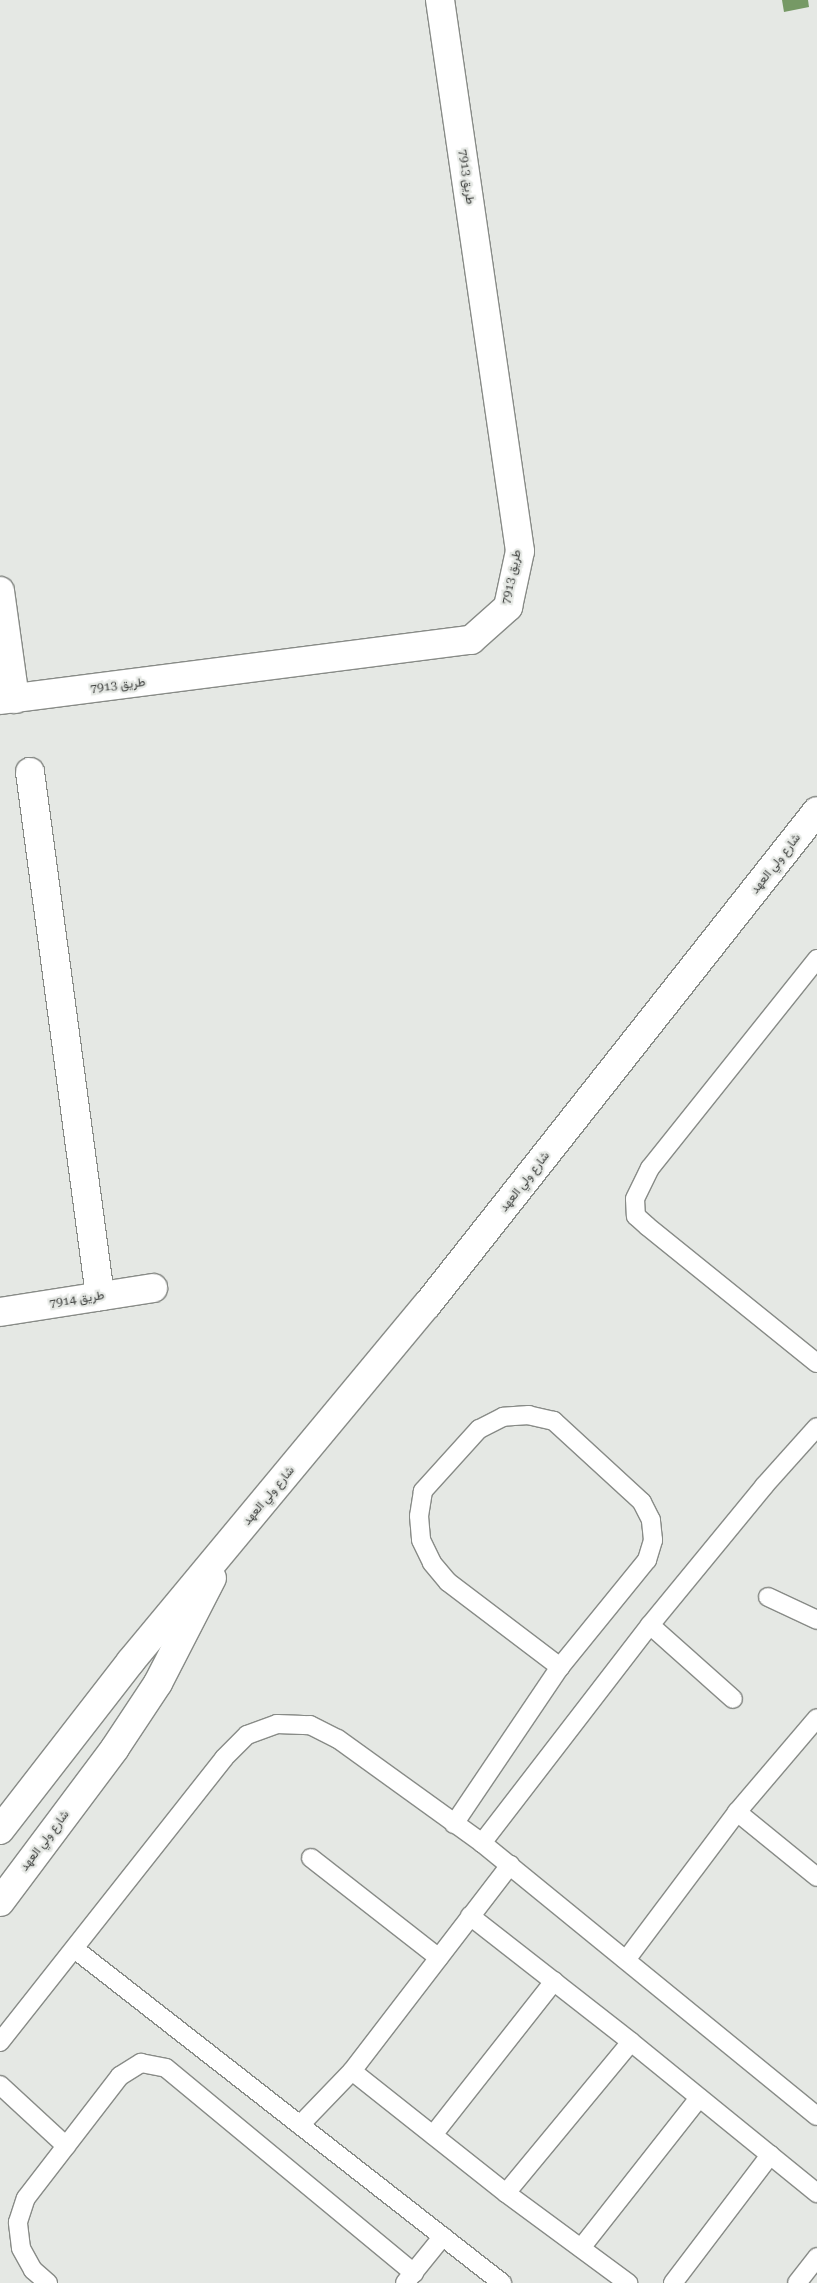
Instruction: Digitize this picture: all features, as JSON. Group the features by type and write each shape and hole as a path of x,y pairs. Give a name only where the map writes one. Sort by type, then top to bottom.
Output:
{"street":[{"name":"طريق 7913","path":"8,700 472,640 508,607 520,551 440,0"},
{"path":"0,591 8,700"},
{"path":"30,772 100,1296"},
{"name":"شارع ولي العهد","path":"0,1830 84,1718 427,1305 817,811"},
{"name":"طريق 7914","path":"0,1312 153,1288"},
{"name":"شارع ولي العهد","path":"0,1902 115,1748 158,1683 226,1547"}],"lane":[{"path":"817,959 650,1168 635,1199 636,1216 647,1226 817,1363"},
{"path":"454,1824 560,1667 647,1560 653,1540 651,1520 642,1502 554,1421 529,1415 503,1418 479,1429 423,1491 419,1516 422,1540 432,1563 448,1582 560,1667"},
{"path":"482,1843 650,1625 764,1486 817,1426"},
{"path":"768,1598 817,1620"},
{"path":"650,1625 733,1699"},
{"path":"626,1960 737,1812 817,1718"},
{"path":"0,2042 76,1950 224,1758 247,1735 277,1724 310,1725 338,1740 482,1843 817,2116"},
{"path":"737,1812 817,1877"},
{"path":"311,1858 439,1958"},
{"path":"300,2125 352,2071 510,1865"},
{"path":"470,1916 631,2042 817,2194"},
{"path":"76,1950 502,2283"},
{"path":"433,2135 554,1981"},
{"path":"506,2193 631,2042"},
{"path":"48,2283 33,2270 21,2248 18,2222 26,2198 120,2076 142,2063 166,2068 410,2278 443,2236"},
{"path":"352,2071 506,2193 628,2283"},
{"path":"0,2085 66,2146"},
{"path":"581,2248 699,2098"},
{"path":"673,2283 770,2155"},
{"path":"798,2283 817,2257"}],"shaded area":[{"path":"782,0 808,0 809,7 784,12"}]}
